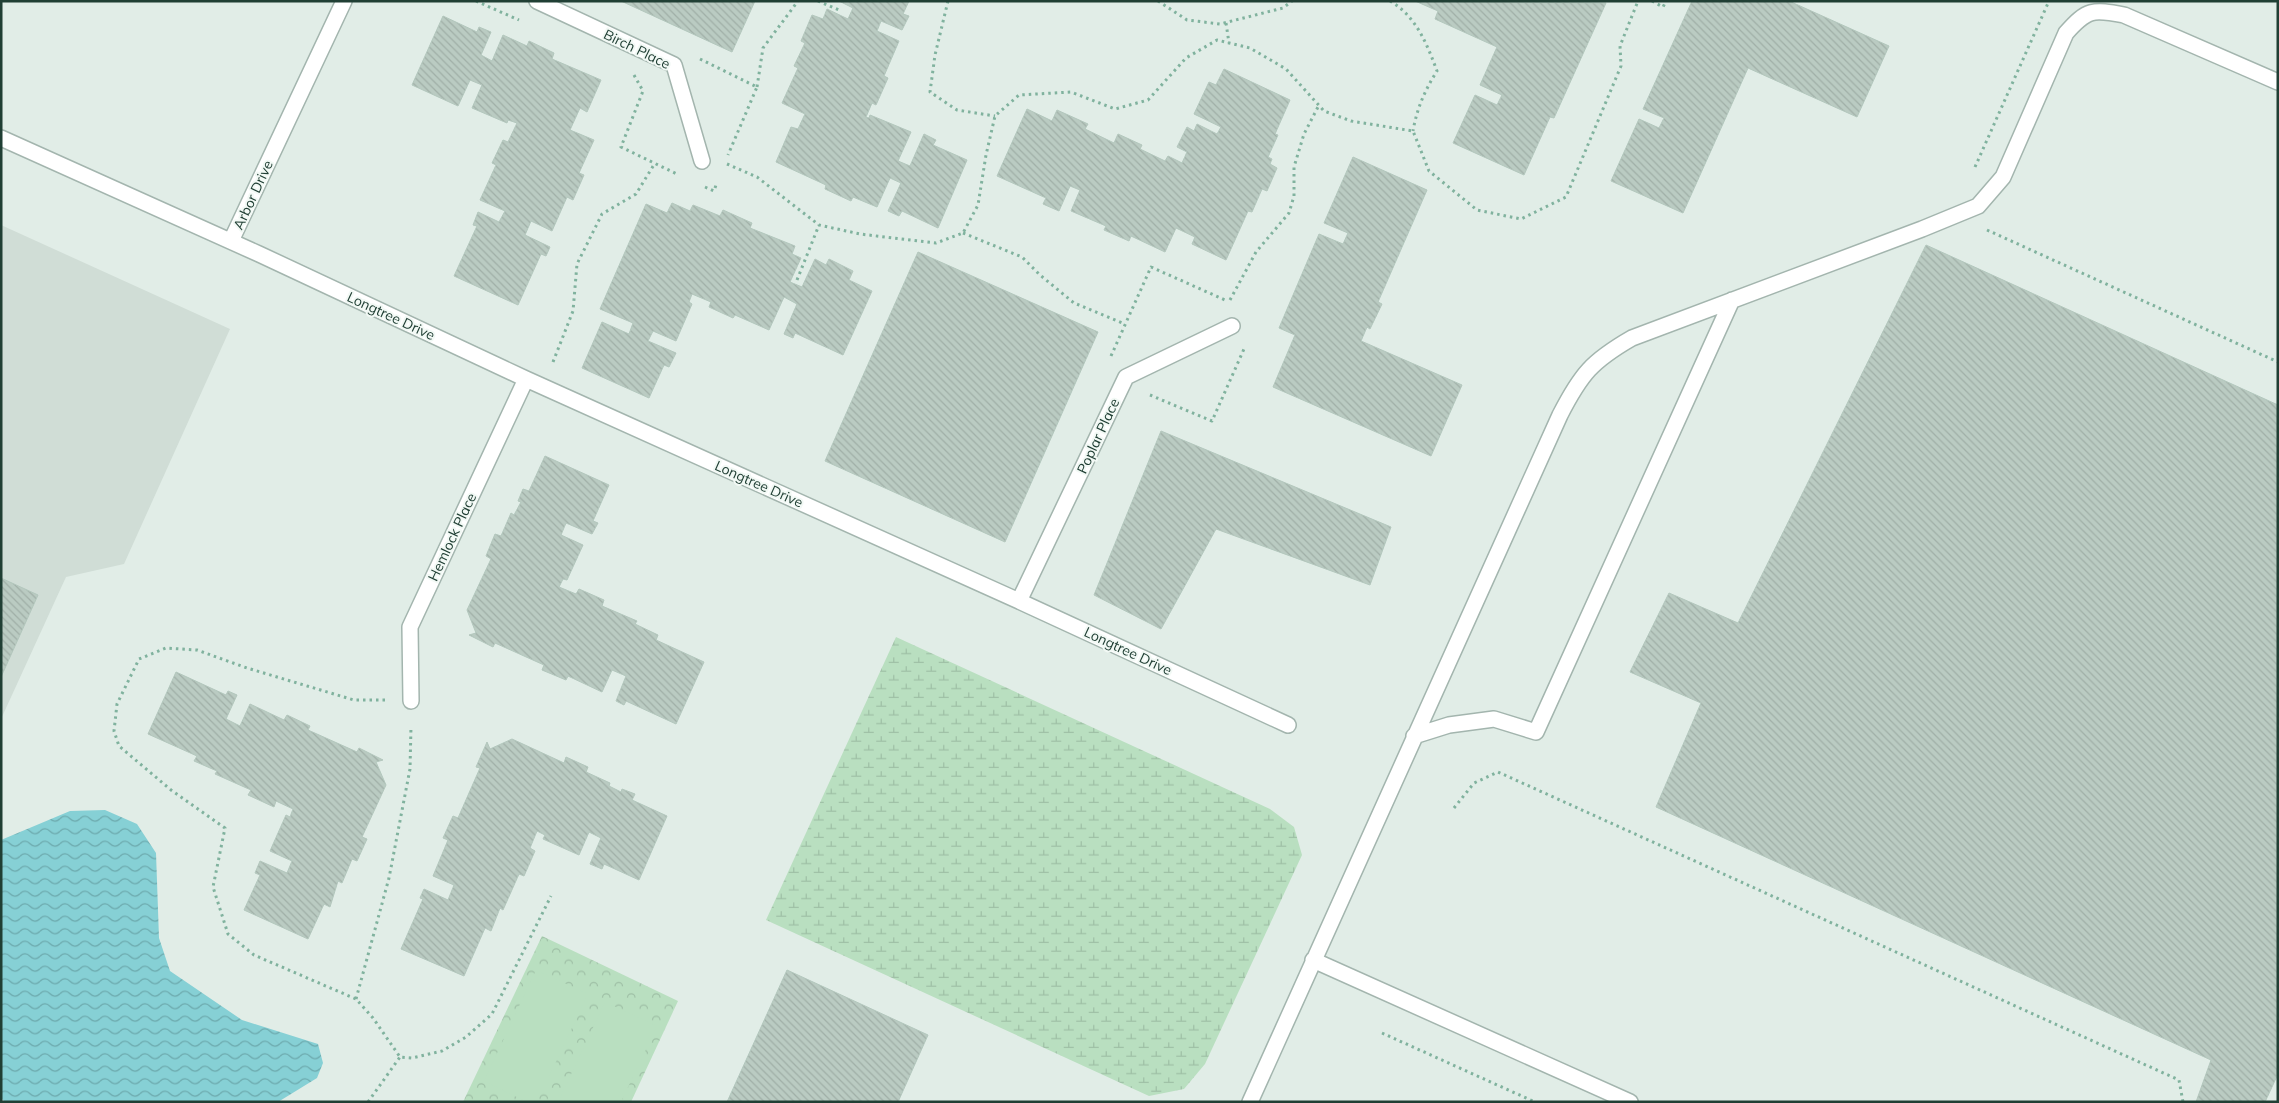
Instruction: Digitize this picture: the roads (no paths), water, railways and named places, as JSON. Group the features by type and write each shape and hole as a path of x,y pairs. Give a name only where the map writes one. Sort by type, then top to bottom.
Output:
{"street":[{"name":"Arbor Drive","path":"1,138 231,241 344,1"},
{"name":"Birch Place","path":"537,1 674,65 702,162"},
{"path":"1250,1102 1560,415 1577,381 1604,354 1632,338 1922,229 1978,206 2003,177 2066,34 2078,19 2099,10 2124,15 2278,82"},
{"name":"Longtree Drive","path":"231,241 526,379 1019,601 1288,725"},
{"path":"1414,736 1449,725 1494,719 1536,732 1732,300"},
{"name":"Poplar Place","path":"1019,601 1126,377 1232,326"},
{"name":"Hemlock Place","path":"411,701 410,627 526,379"},
{"path":"1313,960 1630,1102"}],"water":[{"path":"105,810 137,824 156,853 159,938 170,971 242,1020 318,1044 323,1063 317,1078 278,1102 5,1102 1,1098 1,840 70,811"}]}
